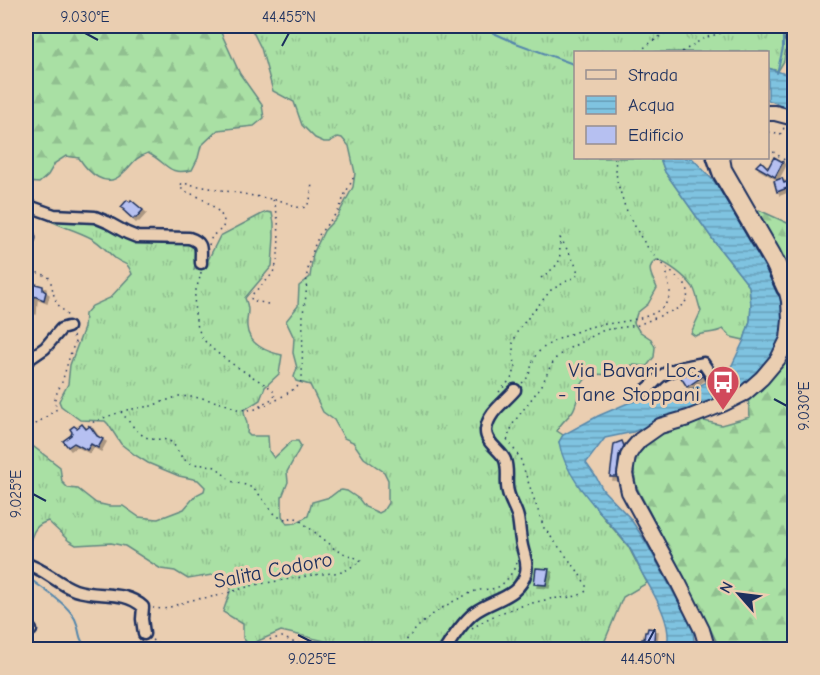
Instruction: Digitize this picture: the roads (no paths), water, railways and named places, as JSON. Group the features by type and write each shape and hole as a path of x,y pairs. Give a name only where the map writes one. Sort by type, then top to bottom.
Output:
{"main road":[{"path":"769,113 795,118"},
{"path":"708,650 702,630 680,584 629,492 625,474 628,456 640,440 660,426 688,418 745,393 778,359 788,339 789,301 783,275 724,169 722,159"}],"street":[{"path":"793,26 792,40 795,46"},
{"path":"713,159 719,175 771,264 789,301"},
{"path":"26,205 54,215 95,216 137,237 189,238 200,244 201,263"},
{"path":"26,227 29,238 26,246"},
{"path":"26,361 45,348 61,329 68,327"},
{"path":"646,390 654,385 660,376 701,363 711,375 722,402"},
{"path":"446,650 460,628 473,614 517,590 526,573 526,559 518,519 508,492 508,467 504,457 486,434 488,422 494,411 515,390"},
{"path":"26,564 36,567 74,590 130,598 143,607 144,634"},
{"path":"698,650 699,634 702,630"}],"water":[{"path":"769,68 794,77 794,110 769,100"},
{"path":"660,159 693,159 726,194 770,265 784,304 784,321 780,340 773,356 747,385 706,405 673,415 633,432 605,438 586,463 603,490 630,518 647,544 693,629 692,649 666,649 668,630 657,600 629,547 577,483 569,470 559,442 563,435 628,403 692,389 716,378 732,365 744,340 750,321 749,286 665,172"}],"waterway":[{"path":"478,26 574,64"},
{"path":"777,73 783,48 783,26"},
{"path":"26,576 66,607 75,619 81,640 94,650"}],"place":[{"name":"Via Bavari Loc. - Tane Stoppani","path":"723,411"}]}
